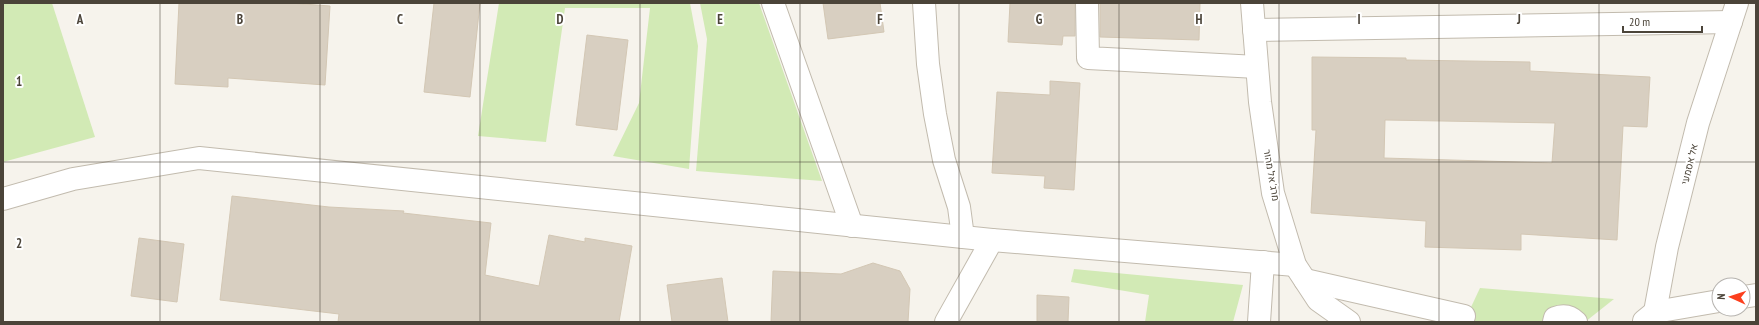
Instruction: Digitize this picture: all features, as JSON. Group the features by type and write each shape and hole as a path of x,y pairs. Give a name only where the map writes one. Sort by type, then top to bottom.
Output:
{"street":[{"path":"773,3 852,226"},
{"path":"924,3 928,64 935,114 944,160 959,207 963,237"},
{"path":"1087,3 1088,58 1257,67"},
{"name":"מרג' אל מהור","path":"1252,3 1260,102 1273,193 1300,272 1318,300 1349,322"},
{"path":"1254,30 1734,13"},
{"name":"אל אסמעי","path":"1653,320 1667,247 1698,123 1734,13"},
{"path":"3,199 73,179 199,158 992,240 1263,262 1464,316 1460,322"},
{"path":"946,322 992,240"},
{"path":"1259,322 1263,262"},
{"path":"1653,320 1711,303"},
{"path":"1554,322 1555,318 1563,315 1573,319 1576,322"}],"green space":[{"path":"3,3 52,3 95,137 3,162"},
{"path":"499,3 690,3 698,46 689,169 613,156 639,103 650,8 565,8 546,142 478,136"},
{"path":"700,3 759,3 822,181 696,171 707,39"},
{"path":"1074,269 1243,285 1233,322 1145,322 1149,295 1071,282"},
{"path":"1480,288 1614,299 1585,322 1464,322"}],"building":[{"path":"179,3 290,3 330,6 325,85 228,78 228,87 175,84"},
{"path":"434,3 480,3 470,97 424,92"},
{"path":"823,3 880,3 884,32 828,39"},
{"path":"1010,3 1075,3 1075,36 1063,36 1062,45 1008,42"},
{"path":"1100,3 1200,3 1199,40 1100,37"},
{"path":"587,35 628,40 617,130 576,125"},
{"path":"1312,57 1530,62 1530,71 1650,77 1647,127 1623,126 1617,240 1521,234 1521,250 1425,247 1426,221 1311,213 1316,130 1312,130","holes":["1385,120 1555,123 1552,163 1384,158"]},
{"path":"1050,81 1080,83 1074,190 1044,188 1045,176 992,173 997,92 1050,95"},
{"path":"232,196 329,207 404,211 403,213 491,223 485,275 539,286 549,235 585,242 585,238 632,246 619,322 338,322 339,314 220,300"},
{"path":"139,238 184,244 177,302 131,296"},
{"path":"873,263 900,271 910,289 908,322 771,322 773,271 841,274"},
{"path":"722,278 728,322 672,322 667,285"},
{"path":"1037,295 1069,297 1068,322 1037,322"}]}
